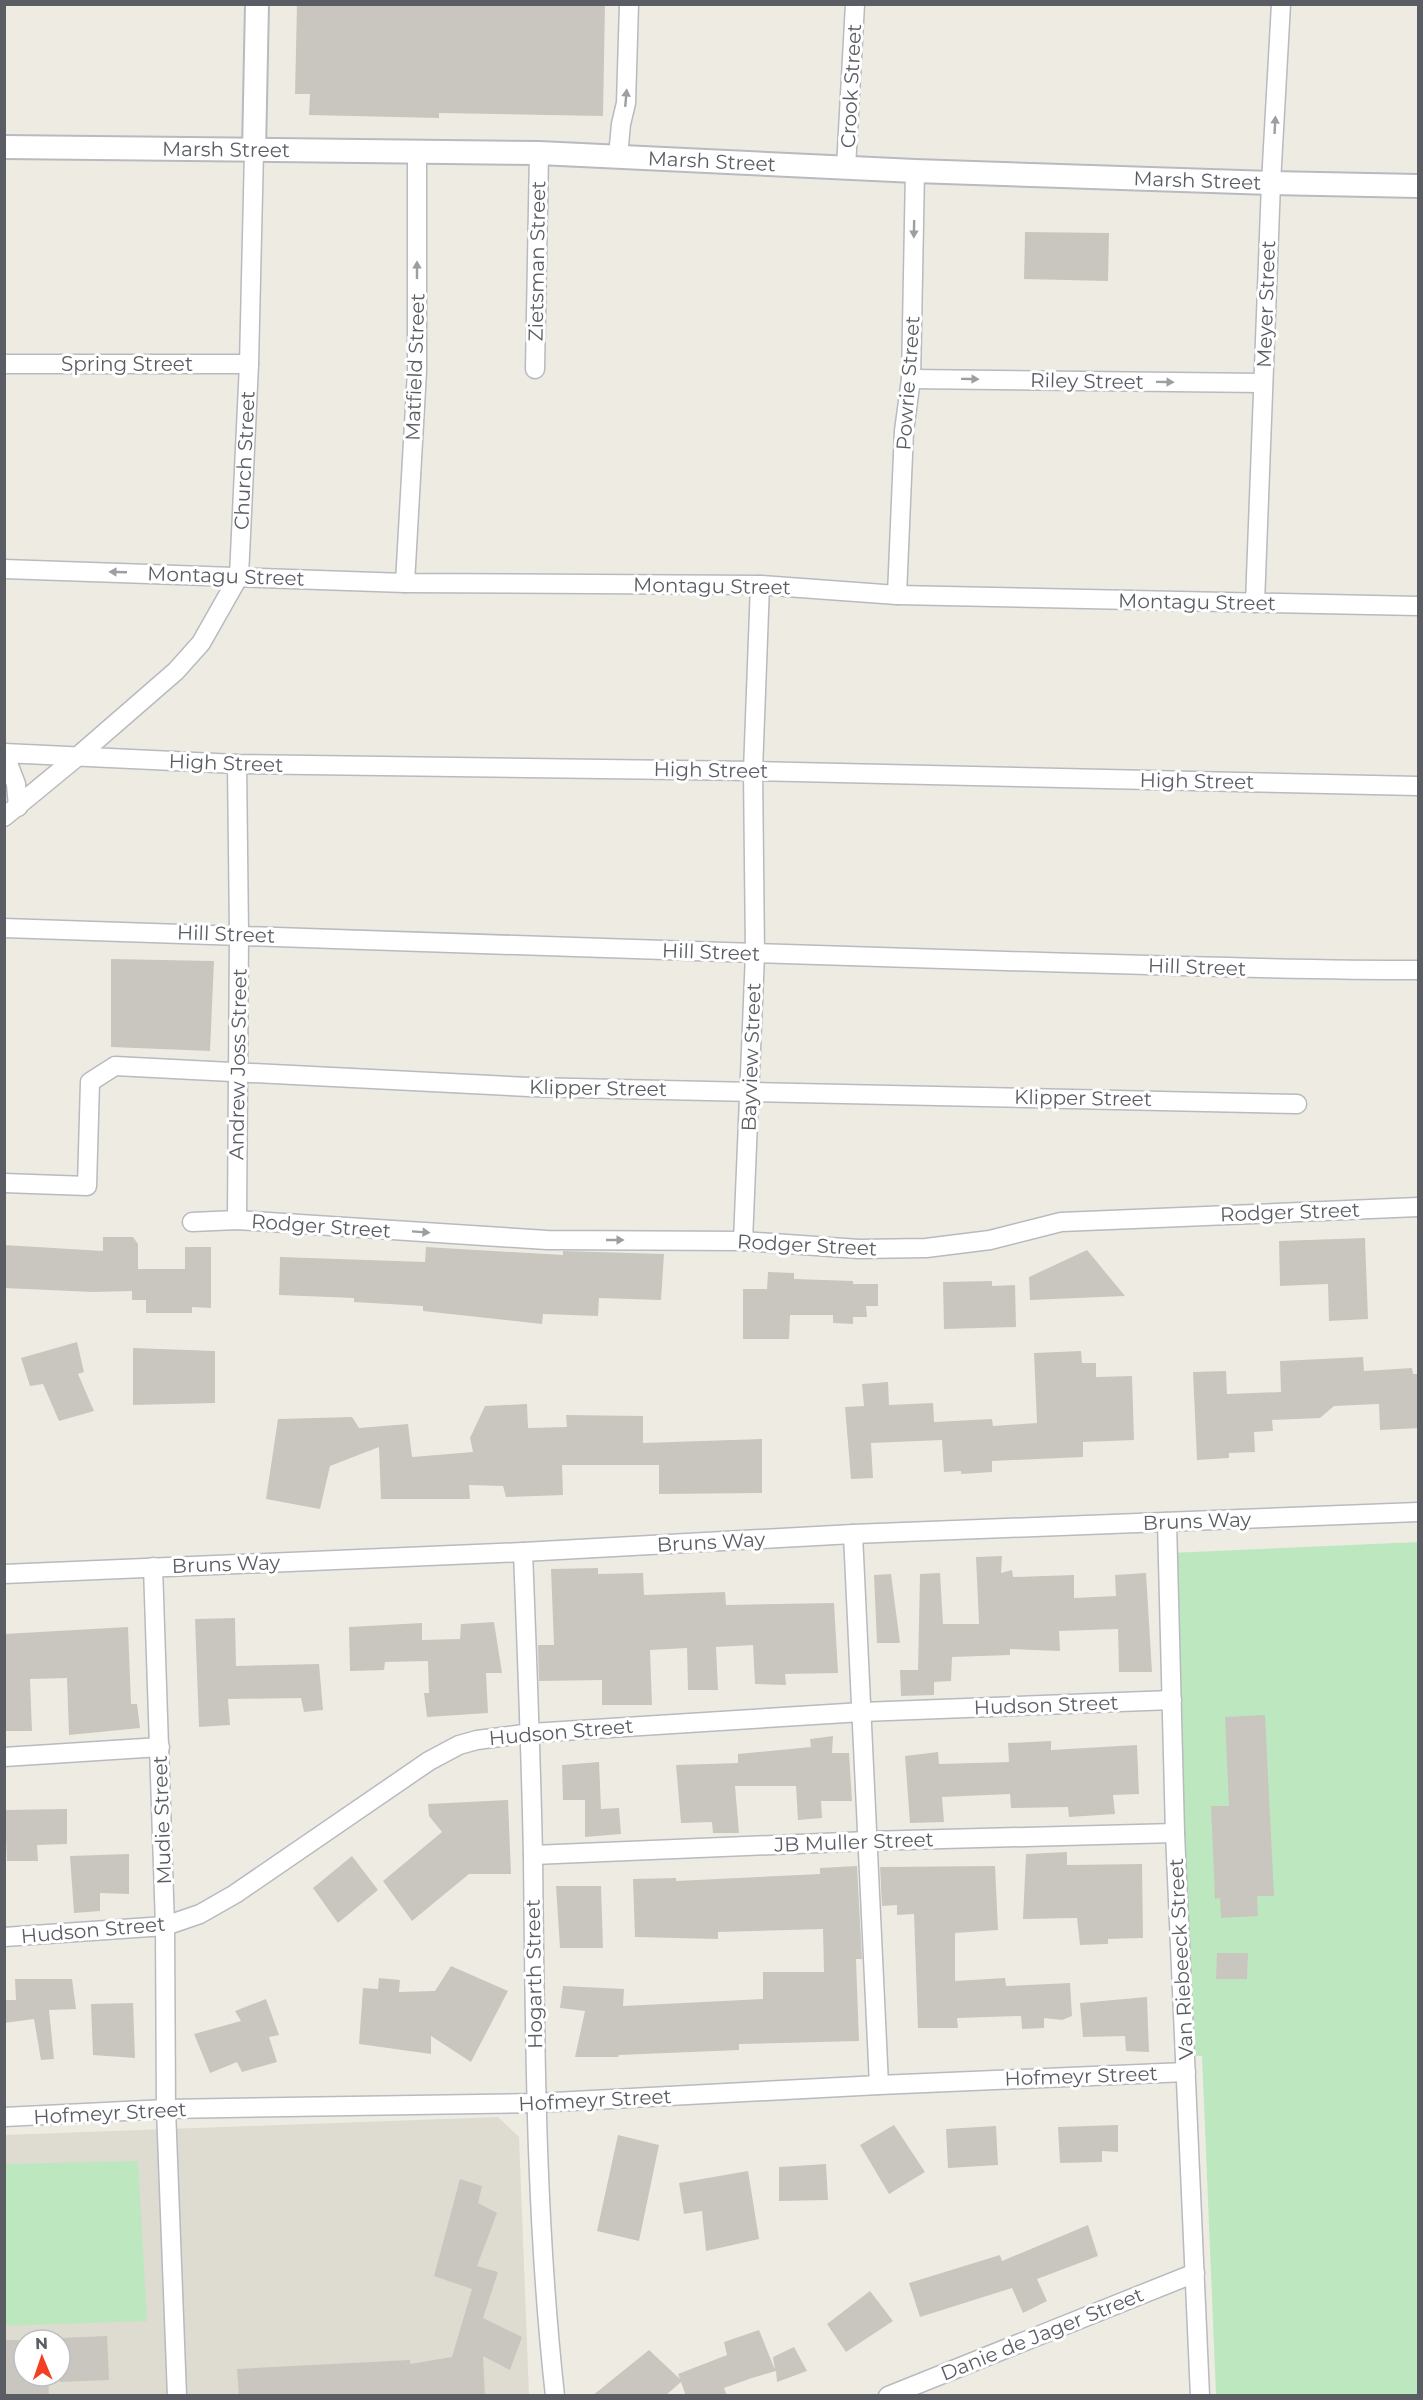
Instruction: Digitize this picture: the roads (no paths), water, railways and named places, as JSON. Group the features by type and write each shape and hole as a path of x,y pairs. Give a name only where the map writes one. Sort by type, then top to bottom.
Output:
{"street":[{"name":"Church Street","path":"11,812 176,671 201,643 239,576 249,364 257,4"},
{"path":"618,156 621,124 626,103 629,4"},
{"name":"Crook Street","path":"846,167 855,4"},
{"name":"Meyer Street","path":"1255,603 1271,183 1281,4"},
{"name":"Marsh Street","path":"4,147 539,153 915,171 1419,186"},
{"name":"Matfield Street","path":"405,583 417,370 417,151"},
{"name":"Zietsman Street","path":"535,369 539,153"},
{"name":"Powrie Street","path":"897,595 904,431 911,379 915,171"},
{"name":"Spring Street","path":"4,364 249,364"},
{"name":"Riley Street","path":"911,379 1263,383"},
{"name":"Montagu Street","path":"4,569 405,583 760,585 897,595 1419,606"},
{"name":"Bayview Street","path":"743,1241 755,954 753,771 760,585"},
{"path":"4,753 16,784 11,812"},
{"name":"High Street","path":"4,753 237,764 753,771 1419,786"},
{"name":"Andrew Joss Street","path":"237,764 240,934 237,1220"},
{"name":"Hill Street","path":"4,928 240,934 755,954 1301,970 1419,970"},
{"name":"Klipper Street","path":"4,1183 87,1186 90,1082 115,1066 529,1087 749,1090 1297,1104"},
{"name":"Rodger Street","path":"192,1222 237,1220 547,1240 743,1241 859,1250 926,1248 990,1240 1061,1222 1419,1207"},
{"name":"Bruns Way","path":"4,1574 523,1552 853,1534 1419,1512"},
{"name":"Van Riebeeck Street","path":"1167,1522 1175,1833 1200,2396"},
{"path":"853,1534 879,2085"},
{"name":"Hogarth Street","path":"523,1552 531,1733 535,2103 546,2320 555,2396"},
{"name":"Mudie Street","path":"153,1567 165,1926 166,2109 177,2396"},
{"name":"Hudson Street","path":"4,1937 165,1926 200,1914 236,1894 429,1761 459,1745 477,1740 531,1733 862,1712 1172,1700"},
{"path":"4,1757 160,1747"},
{"name":"JB Muller Street","path":"532,1856 868,1841 1175,1833"},
{"name":"Hofmeyr Street","path":"4,2117 166,2109 535,2103 1186,2072"},
{"name":"Danie de Jager Street","path":"888,2396 1195,2273"}]}
